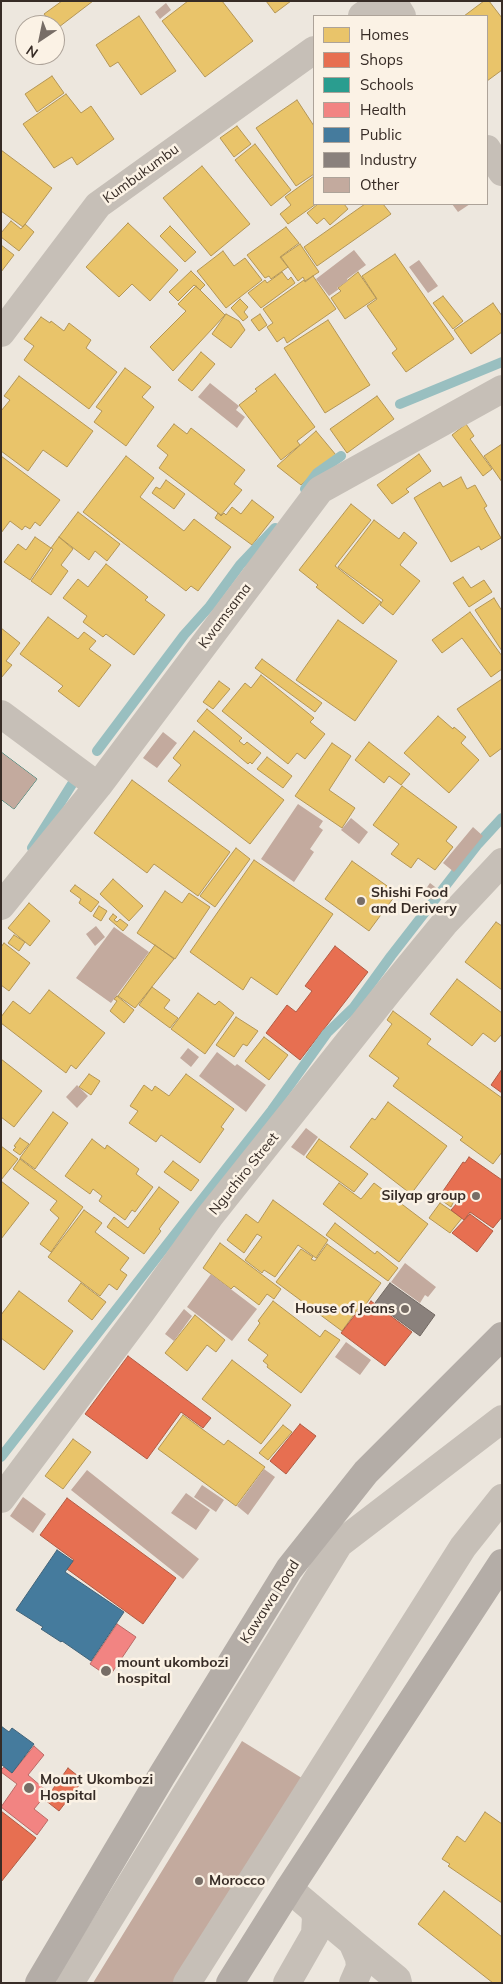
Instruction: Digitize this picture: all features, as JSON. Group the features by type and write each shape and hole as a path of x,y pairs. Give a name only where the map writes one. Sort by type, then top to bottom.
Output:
{"main road":[{"name":"Kawawa Road","path":"39,1983 161,1777 289,1569 366,1472 502,1336"},
{"path":"230,1983 289,1889 502,1563"}],"street":[{"path":"363,15 383,1"},
{"path":"392,1 401,15"},
{"name":"Kumbukumbu","path":"1,333 98,205 313,51"},
{"path":"488,151 502,172"},
{"name":"Kwamsama","path":"1,906 98,786 320,490 502,389"},
{"path":"1,714 98,786"},
{"name":"Nguchiro Street","path":"1,1499 142,1311 210,1216 444,924 502,862"},
{"name":"Kawawa Road","path":"70,1983 339,1544 502,1419"},
{"path":"187,1983 463,1547 502,1498"},
{"path":"289,1889 397,1979 398,1983"},
{"path":"286,1983 315,1934 316,1917 313,1909"},
{"path":"352,1942 359,1958 360,1967 352,1983"}],"building: Homes":[{"path":"62,1 93,1 65,22 65,15 44,14"},
{"path":"188,1 222,1 253,41 205,77 162,21"},
{"path":"266,1 291,1 275,13"},
{"path":"484,1 489,1 502,18 502,70 488,80 488,15 465,15"},
{"path":"139,16 176,71 141,95 118,62 110,67 96,45"},
{"path":"52,76 64,93 37,112 25,94"},
{"path":"66,94 81,113 91,106 114,139 77,165 72,157 54,168 23,124"},
{"path":"297,100 313,124 313,175 296,186 256,128"},
{"path":"237,126 251,144 234,157 220,138"},
{"path":"255,144 291,190 271,206 235,160"},
{"path":"1,150 52,188 23,227 1,211"},
{"path":"202,166 250,224 211,256 163,198"},
{"path":"313,177 313,205 315,205 288,224 280,214 291,205 285,197"},
{"path":"317,205 345,205 348,209 330,225 324,218 317,224 307,213"},
{"path":"364,205 384,205 391,214 317,266 304,247"},
{"path":"11,221 21,229 25,224 34,232 19,251 1,237 1,233"},
{"path":"128,223 178,270 150,301 132,284 119,297 86,267"},
{"path":"170,226 196,252 185,262 160,236"},
{"path":"286,227 299,243 280,257 288,267 271,279 269,276 265,278 247,255"},
{"path":"300,244 319,272 305,281 303,277 298,281 281,257"},
{"path":"1,245 14,255 1,272"},
{"path":"223,251 234,266 245,258 262,280 226,308 197,271"},
{"path":"395,254 454,339 406,372 392,353 397,349 367,306 377,299 362,276"},
{"path":"191,271 205,285 200,290 194,285 178,301 169,292"},
{"path":"282,272 288,280 291,277 295,283 261,308 248,293 265,280 267,283"},
{"path":"358,272 376,298 345,319 331,298 341,291 338,288"},
{"path":"313,276 336,309 287,343 284,337 277,342 267,327 273,323 263,309 304,280 305,282"},
{"path":"196,286 225,315 173,371 150,347 186,311 178,304"},
{"path":"443,296 463,321 453,329 433,303"},
{"path":"240,299 248,307 244,312 248,317 243,321 231,308"},
{"path":"493,303 502,316 502,332 471,354 454,330"},
{"path":"226,314 239,321 245,330 231,348 212,334"},
{"path":"260,314 267,325 259,331 251,320"},
{"path":"41,317 50,323 51,321 64,331 69,323 91,340 86,348 117,372 89,409 24,360 34,346 24,339"},
{"path":"328,320 370,385 325,413 284,348"},
{"path":"201,352 215,364 192,391 178,380"},
{"path":"125,368 151,387 142,397 154,407 126,446 94,422 102,411 96,407"},
{"path":"275,374 315,427 297,441 300,445 281,460 239,405 257,391 255,389"},
{"path":"19,376 93,431 67,467 43,450 28,471 1,451 1,411 10,400 4,396"},
{"path":"377,396 394,419 347,453 330,429"},
{"path":"174,424 187,434 191,428 245,470 234,484 242,490 221,515 159,468 168,455 157,446"},
{"path":"466,424 474,436 470,439 492,469 483,476 452,435"},
{"path":"316,431 336,455 301,485 277,466"},
{"path":"502,444 502,482 484,456"},
{"path":"419,454 431,471 406,489 409,492 392,504 377,485"},
{"path":"1,456 60,500 40,526 35,522 30,529 25,526 22,530 10,521 1,533"},
{"path":"126,456 154,478 140,497 184,531 194,519 231,547 198,591 191,586 186,591 83,512"},
{"path":"461,477 467,489 475,485 487,506 484,508 501,538 481,550 479,546 451,562 414,498 440,482 443,487"},
{"path":"166,480 185,494 174,509 152,493 156,487 160,489"},
{"path":"252,500 274,517 252,545 215,518 218,513 221,516 224,513 226,515 232,507 241,514"},
{"path":"351,504 371,520 335,566 381,602 363,624 316,587 318,585 299,570"},
{"path":"78,512 120,544 107,561 95,551 89,560 59,537"},
{"path":"374,520 399,539 404,532 417,543 400,565 420,581 393,615 380,605 383,600 338,567"},
{"path":"35,537 51,548 30,580 4,562 18,544 26,550"},
{"path":"59,537 73,549 61,565 68,571 51,595 31,581"},
{"path":"106,564 148,597 145,600 165,615 134,655 106,634 103,637 83,622 87,616 63,598 78,579 88,587"},
{"path":"463,577 471,588 484,580 492,592 469,607 453,583"},
{"path":"494,598 502,611 502,651 475,610"},
{"path":"470,612 502,656 502,669 491,677 462,638 442,653 432,640"},
{"path":"48,617 78,639 84,632 96,641 89,649 111,665 79,707 58,691 63,686 20,654"},
{"path":"338,620 397,661 355,721 296,680"},
{"path":"1,628 20,643 6,661 12,665 1,678"},
{"path":"262,659 322,703 315,712 255,668"},
{"path":"261,675 314,718 310,722 325,734 305,759 297,753 288,764 222,711 245,683 251,688"},
{"path":"502,679 502,748 490,757 457,709"},
{"path":"219,681 230,689 213,709 203,702"},
{"path":"207,709 242,738 239,741 244,745 247,742 261,753 252,764 250,762 248,764 197,721"},
{"path":"438,716 466,737 461,743 479,760 449,793 404,753"},
{"path":"194,731 284,800 250,844 168,781 181,765 173,758"},
{"path":"369,742 410,774 401,785 389,776 384,783 355,760"},
{"path":"332,743 351,756 329,790 355,808 342,828 295,796"},
{"path":"267,757 292,776 283,788 257,769"},
{"path":"132,780 230,852 198,896 154,864 147,873 94,833"},
{"path":"402,786 457,827 446,841 453,847 435,870 418,858 411,868 391,854 399,844 373,825"},
{"path":"236,848 250,859 215,907 200,896"},
{"path":"254,860 333,914 277,995 251,977 243,990 190,952"},
{"path":"352,861 397,893 369,931 325,899"},
{"path":"113,879 143,906 129,921 100,894"},
{"path":"75,885 99,902 91,912 79,903 81,899 70,891"},
{"path":"165,891 182,903 189,893 210,907 175,959 137,933"},
{"path":"29,903 50,921 30,946 8,928"},
{"path":"99,906 107,911 101,921 93,916"},
{"path":"113,914 117,917 114,920 117,922 120,919 128,925 123,931 109,919"},
{"path":"496,922 502,926 502,990 465,962"},
{"path":"14,935 25,942 19,951 8,943"},
{"path":"4,943 30,963 9,991 1,985 1,947"},
{"path":"155,945 174,959 135,1008 118,996"},
{"path":"457,979 502,1013 502,1034 495,1042 483,1033 472,1046 430,1014"},
{"path":"152,987 170,1000 164,1008 178,1018 170,1028 139,1005"},
{"path":"49,990 105,1033 76,1069 71,1065 66,1073 1,1023 1,1017 13,1001 30,1014"},
{"path":"198,993 215,1005 219,1001 234,1013 205,1054 171,1029"},
{"path":"117,996 134,1010 124,1023 110,1011 117,1001 114,999"},
{"path":"393,1011 431,1039 427,1044 502,1098 502,1152 493,1164 460,1140 463,1137 393,1086 399,1078 369,1056 392,1024 387,1020"},
{"path":"236,1017 258,1031 247,1046 243,1044 234,1057 216,1045"},
{"path":"264,1037 288,1055 269,1080 245,1061"},
{"path":"1,1059 42,1091 14,1127 1,1117"},
{"path":"89,1074 100,1081 91,1095 79,1087"},
{"path":"186,1074 234,1109 221,1127 224,1129 200,1163 161,1135 156,1142 129,1123 138,1111 130,1106 144,1085 152,1091 155,1086 169,1096"},
{"path":"388,1102 447,1146 411,1194 350,1147 372,1118 375,1120"},
{"path":"53,1112 68,1123 35,1169 20,1158"},
{"path":"20,1138 29,1144 20,1155 13,1150"},
{"path":"92,1139 105,1149 107,1145 139,1169 136,1174 153,1187 135,1212 132,1210 125,1220 99,1201 102,1196 93,1189 90,1194 65,1176"},
{"path":"319,1139 368,1174 354,1192 306,1157"},
{"path":"1,1146 18,1159 1,1180"},
{"path":"20,1159 83,1207 51,1252 40,1244 59,1218 50,1210 57,1201 13,1169"},
{"path":"173,1161 199,1180 191,1191 164,1172"},
{"path":"1,1181 29,1203 1,1239"},
{"path":"339,1183 361,1199 374,1183 428,1224 399,1262 323,1204"},
{"path":"159,1187 179,1202 159,1229 161,1231 144,1254 107,1227 114,1217 128,1228"},
{"path":"445,1194 454,1201 451,1207 441,1200"},
{"path":"273,1200 328,1240 316,1258 298,1245 275,1277 264,1270 262,1273 245,1260 262,1237 257,1234 244,1253 227,1240 246,1214 258,1223"},
{"path":"440,1203 462,1218 450,1233 429,1218"},
{"path":"84,1210 102,1223 95,1232 129,1258 120,1270 127,1275 117,1290 109,1284 100,1296 48,1257"},
{"path":"335,1223 375,1254 377,1251 398,1268 388,1281 326,1235"},
{"path":"220,1243 281,1289 274,1299 267,1294 259,1305 234,1286 231,1289 203,1268"},
{"path":"327,1244 381,1283 361,1311 358,1309 342,1331 276,1282 301,1249 313,1257 311,1259 315,1261"},
{"path":"81,1283 106,1302 92,1320 68,1301"},
{"path":"19,1291 73,1331 44,1370 1,1338 1,1315"},
{"path":"273,1301 320,1337 325,1330 340,1340 301,1393 267,1367 268,1365 263,1361 268,1355 248,1340 260,1323 258,1321"},
{"path":"195,1315 225,1340 216,1352 207,1345 187,1371 165,1353"},
{"path":"232,1360 291,1405 261,1444 202,1399"},
{"path":"183,1415 224,1445 228,1440 265,1467 236,1506 158,1449"},
{"path":"283,1425 292,1432 268,1460 259,1453"},
{"path":"73,1439 91,1452 63,1489 45,1476"},
{"path":"485,1812 502,1824 502,1903 448,1866 450,1864 442,1859 457,1836 465,1842"},
{"path":"444,1891 502,1937 502,1983 493,1983 418,1924"}],"building: Shops":[{"path":"335,946 368,972 300,1060 266,1033 287,1005 296,1012 312,991 305,986"},
{"path":"502,1069 502,1093 491,1085"},
{"name":"Silyap group","path":"469,1157 502,1180 502,1217 493,1228 470,1212 464,1220 451,1210 458,1202 443,1191 463,1162 465,1163"},
{"path":"470,1214 493,1231 477,1252 452,1233"},
{"path":"371,1301 412,1332 385,1366 341,1333 358,1311 362,1313"},
{"path":"128,1356 211,1418 203,1428 181,1412 147,1459 85,1414"},
{"path":"300,1424 316,1436 286,1474 270,1461"},
{"path":"67,1498 176,1578 143,1624 67,1569 74,1560 40,1535"},
{"path":"68,1768 83,1780 59,1811 45,1800"},
{"path":"1,1811 36,1838 1,1882"}],"building: Schools":[{"path":"1,752 37,779 14,809 2,800 1,802"}],"building: Health":[{"path":"117,1624 136,1637 109,1677 90,1664"},
{"name":"Mount Ukombozi Hospital","path":"34,1746 44,1755 28,1775 48,1792 34,1809 48,1820 37,1835 1,1807 17,1784 1,1772 1,1770 4,1767 12,1773"}],"building: Public":[{"path":"57,1550 73,1561 65,1572 124,1612 91,1661 41,1629 43,1627 16,1610"},
{"path":"1,1726 9,1732 12,1728 34,1744 12,1773 2,1765 1,1767"}],"building: Industry":[{"name":"House of Jeans","path":"390,1283 435,1315 420,1336 375,1303"}],"building: Other":[{"path":"166,3 171,10 160,19 155,12"},
{"path":"453,205 468,205 458,212"},
{"path":"354,250 366,265 329,296 316,279"},
{"path":"419,260 438,286 428,293 409,267"},
{"path":"210,383 239,406 236,410 245,417 237,428 198,397"},
{"path":"163,732 177,743 157,768 143,758"},
{"path":"1,752 37,779 14,809 2,800 1,802"},
{"path":"298,804 323,821 319,827 323,830 310,849 314,852 294,882 261,859"},
{"path":"351,818 368,832 359,844 341,830"},
{"path":"473,827 483,836 454,872 443,863"},
{"path":"430,883 439,890 432,900 423,893"},
{"path":"96,926 105,937 95,946 86,934"},
{"path":"114,927 149,952 111,1003 76,978"},
{"path":"188,1048 199,1057 191,1067 180,1058"},
{"path":"217,1052 235,1066 237,1064 266,1085 246,1112 199,1076"},
{"path":"77,1085 88,1096 77,1108 66,1097"},
{"path":"306,1128 318,1137 304,1156 291,1147"},
{"path":"405,1263 436,1287 428,1297 425,1295 420,1303 391,1282"},
{"path":"211,1274 257,1309 232,1341 187,1307"},
{"path":"184,1309 192,1316 174,1341 165,1334"},
{"path":"346,1342 371,1360 360,1375 335,1357"},
{"path":"264,1469 275,1477 248,1515 237,1506"},
{"path":"87,1470 199,1559 183,1579 71,1490"},
{"path":"202,1485 224,1500 216,1512 194,1497"},
{"path":"186,1493 210,1510 196,1530 171,1513"},
{"path":"23,1497 46,1514 33,1533 10,1516"},
{"name":"Morocco","path":"242,1741 305,1780 180,1983 93,1983"}],"waterway":[{"path":"400,404 502,362"},
{"path":"305,489 317,473 341,456"},
{"path":"97,751 184,635 210,606 240,565 275,528"},
{"path":"32,848 74,781"},
{"path":"1,1457 272,1110 327,1033 354,1007 478,844 502,818"}],"place":[{"name":"Shishi Food and Derivery","path":"361,901"},
{"name":"Silyap group","path":"476,1196"},
{"name":"House of Jeans","path":"405,1309"},
{"name":"mount ukombozi hospital","path":"106,1671"},
{"name":"Mount Ukombozi Hospital","path":"29,1788"},
{"name":"Morocco","path":"199,1881"}]}
